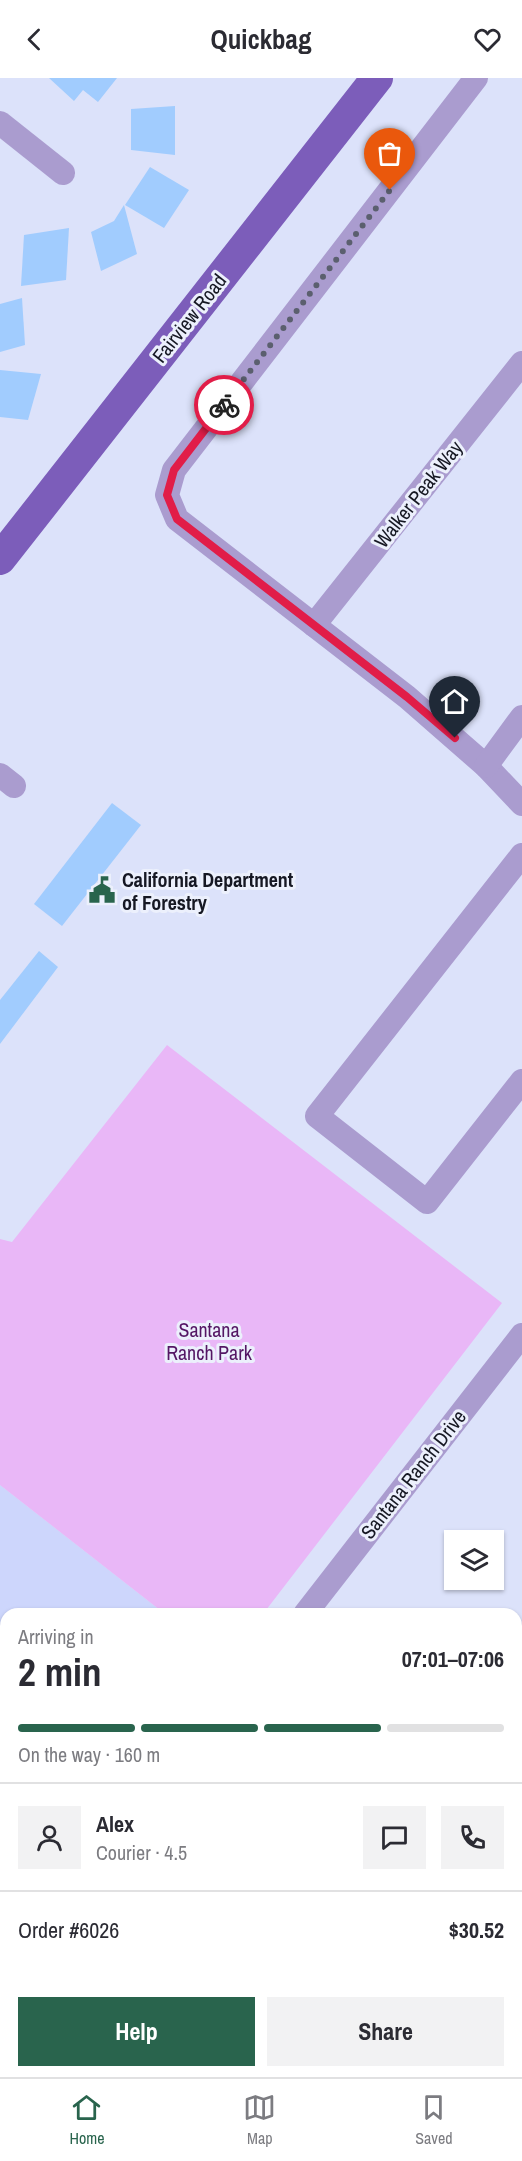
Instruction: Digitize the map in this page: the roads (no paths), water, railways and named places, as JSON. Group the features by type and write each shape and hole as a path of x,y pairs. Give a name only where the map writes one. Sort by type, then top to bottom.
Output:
{"main road":[{"name":"Fairview Road","path":"0,559 377,78"}],"street":[{"path":"476,78 174,470 167,495 177,519 407,697 486,766 522,804"},
{"path":"0,123 63,173"},
{"name":"Walker Peak Way","path":"314,625 522,363"},
{"path":"486,766 522,717"},
{"path":"522,855 317,1116 427,1202 522,1081"},
{"name":"Santana Ranch Drive","path":"309,1608 522,1335"}],"place":[{"name":"California Department of Forestry","path":"102,890"}],"park label":[{"name":"Santana Ranch Park","path":"209,1340"}]}
